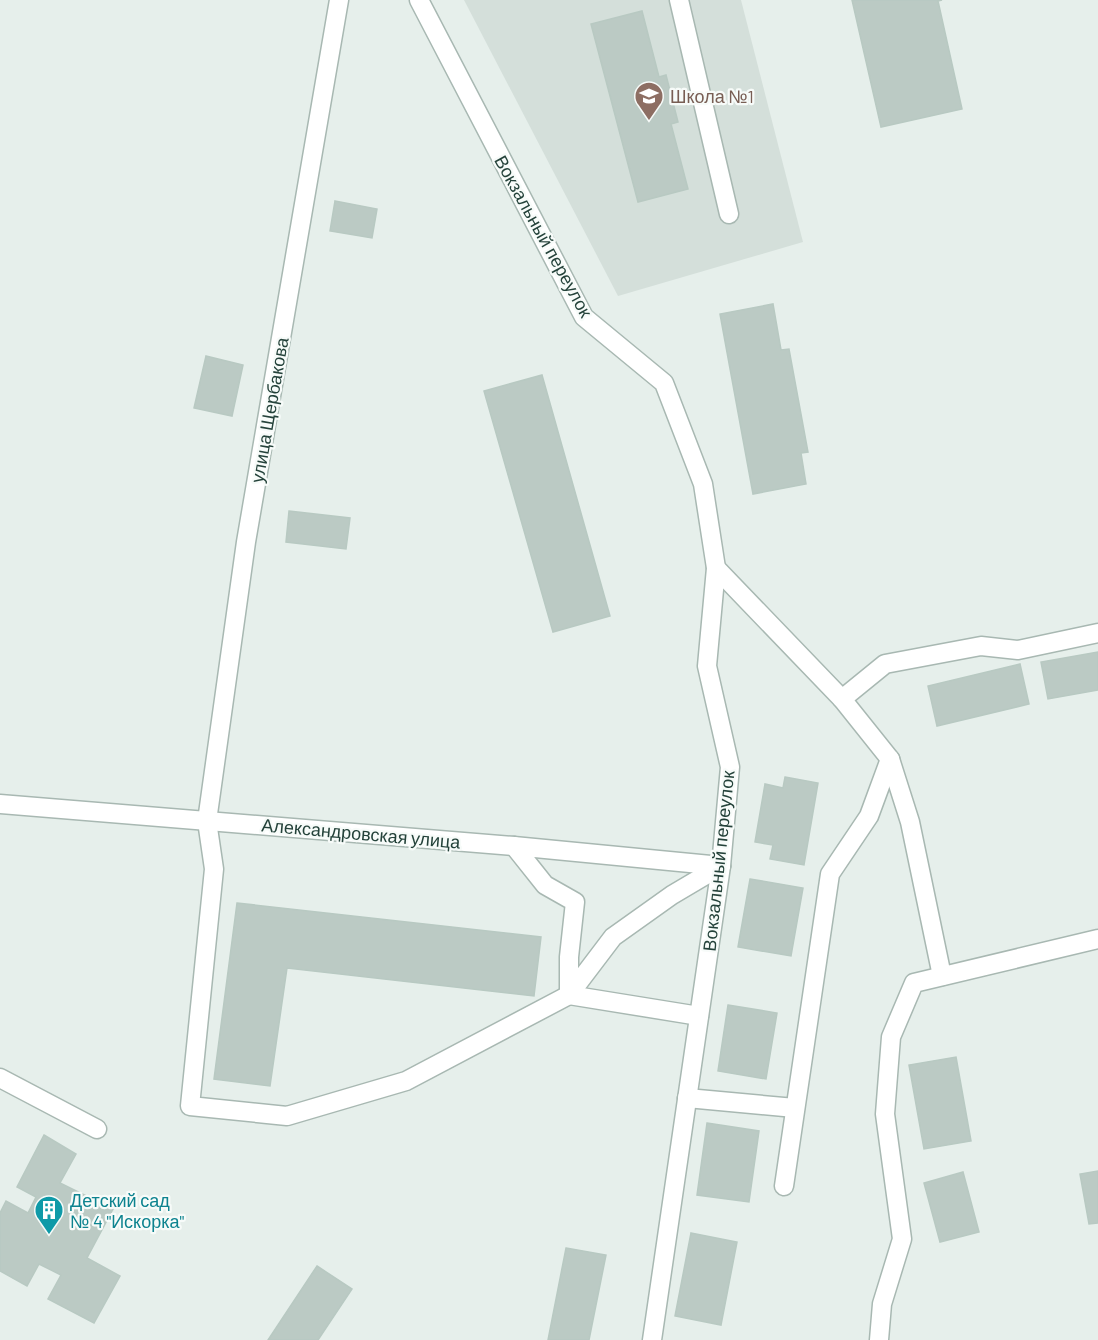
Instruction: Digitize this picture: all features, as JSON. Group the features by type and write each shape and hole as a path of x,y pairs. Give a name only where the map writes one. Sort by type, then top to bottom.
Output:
{"street":[{"name":"улица Щербакова","path":"339,0 246,542 207,821 214,869 190,1106 287,1116 309,1110 406,1081 569,995"},
{"name":"Вокзальный переулок","path":"419,0 584,317 664,383 703,484 716,568 707,666 730,767 721,866 652,1340"},
{"path":"679,0 729,214"},
{"path":"716,568 842,699 890,759 910,822 942,976"},
{"path":"842,699 885,664 981,646 1018,650 1098,633"},
{"path":"784,1186 830,874 868,816 890,759"},
{"name":"Александровская улица","path":"0,804 514,846 721,866"},
{"path":"514,846 545,885 575,902 569,957 569,995"},
{"path":"569,995 613,937 672,895 721,866"},
{"path":"879,1340 882,1304 902,1239 885,1114 891,1037 914,983 1098,939"},
{"path":"569,995 699,1016"},
{"path":"0,1078 97,1129"},
{"path":"687,1098 795,1108"}],"shaded area":[{"name":"Школа №1","path":"464,0 741,0 803,242 618,296"}],"building":[{"path":"852,0 942,0 938,1 962,109 881,127"},
{"path":"642,11 659,77 666,75 678,122 671,124 688,189 638,202 591,24"},
{"path":"335,201 377,209 372,238 330,231"},
{"path":"773,304 781,350 789,349 808,452 801,453 806,484 753,494 720,314"},
{"path":"206,356 243,365 232,416 194,408"},
{"path":"542,375 610,616 553,632 484,391"},
{"path":"289,511 350,518 346,549 286,542"},
{"path":"1098,652 1098,690 1048,699 1041,662"},
{"path":"1020,664 1029,704 937,726 928,686"},
{"path":"785,777 818,783 804,865 770,859 773,845 755,842 765,784 783,788"},
{"path":"750,879 803,888 791,956 738,947"},
{"path":"237,903 541,937 534,996 287,968 270,1086 214,1079"},
{"path":"728,1005 777,1013 766,1079 718,1071"},
{"path":"956,1057 971,1141 924,1149 909,1065"},
{"path":"707,1123 759,1131 749,1202 697,1195"},
{"name":"Детский сад № 4 \"Искорка\"","path":"44,1135 76,1154 60,1183 113,1209 87,1258 120,1276 94,1323 48,1299 61,1275 39,1264 27,1286 0,1271 0,1213 6,1201 28,1213 36,1197 17,1187"},
{"path":"1098,1171 1098,1223 1089,1224 1080,1174"},
{"path":"963,1172 979,1232 940,1242 924,1183"},
{"path":"691,1233 737,1242 721,1325 675,1316"},
{"path":"566,1248 606,1255 589,1340 548,1340"},
{"path":"317,1266 352,1289 318,1340 268,1340"}],"place":[{"name":"Школа №1","path":"649,122"},
{"name":"Детский сад № 4 \"Искорка\"","path":"49,1236"}]}
